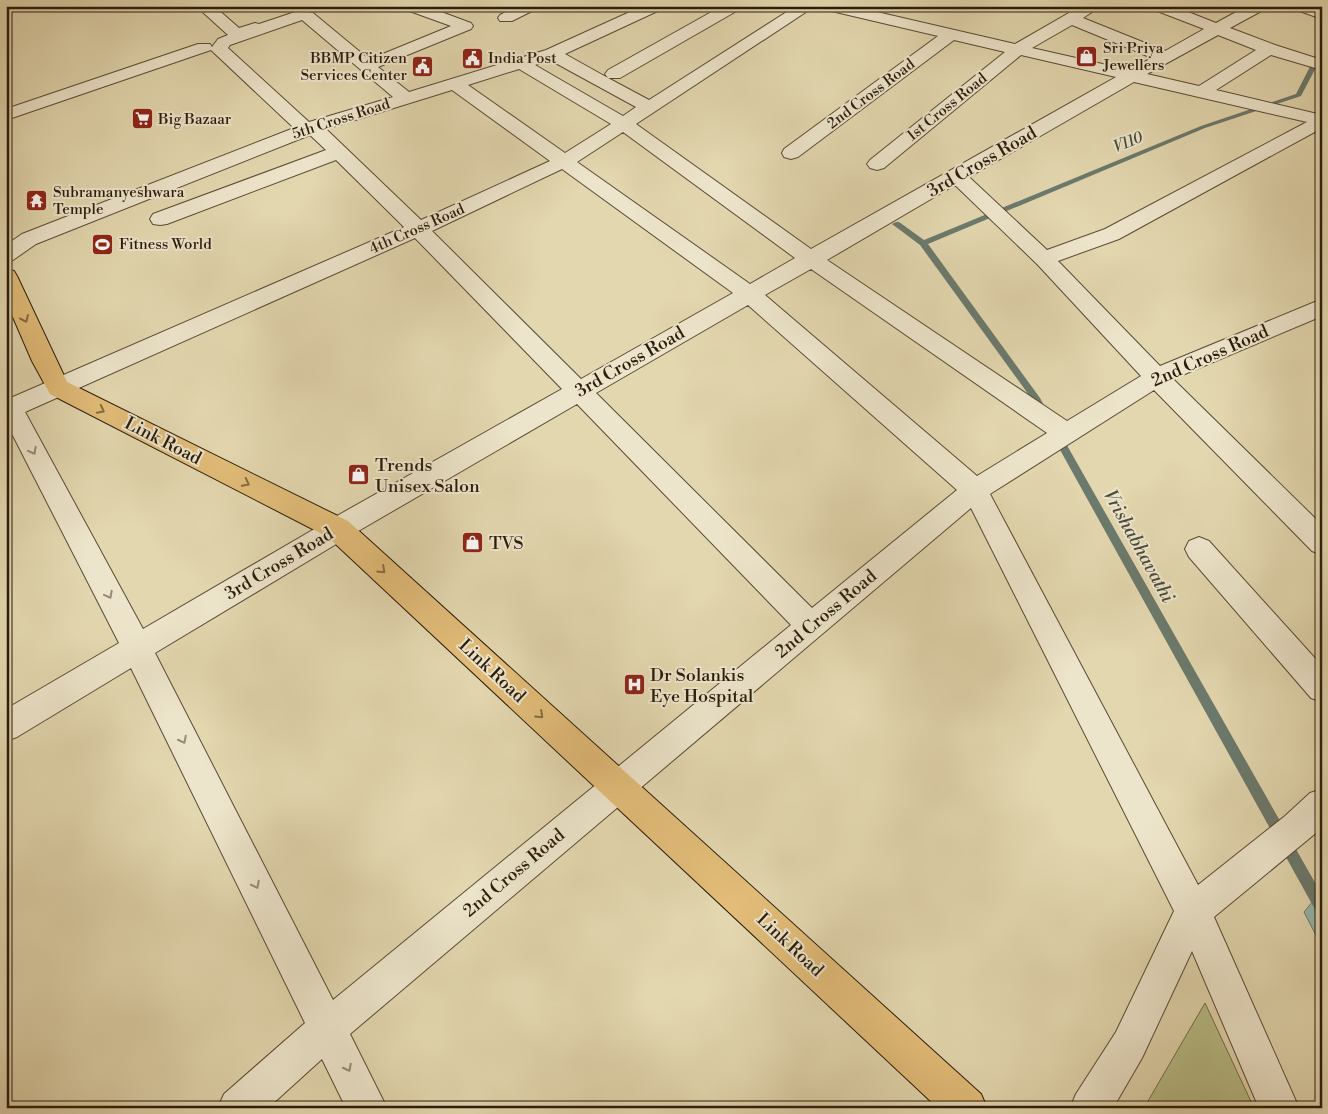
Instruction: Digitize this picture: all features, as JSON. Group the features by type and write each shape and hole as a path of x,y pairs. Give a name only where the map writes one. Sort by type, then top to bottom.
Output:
{"main road":[{"path":"6,276 44,362 58,388"},
{"name":"Link Road","path":"58,388 338,529 967,1108"}],"street":[{"path":"204,6 236,34 312,8 379,62 412,96"},
{"path":"379,62 465,26 410,6"},
{"path":"506,18 530,6"},
{"name":"5th Cross Road","path":"6,255 29,239 309,128 552,54 656,6"},
{"path":"614,74 734,6"},
{"name":"4th Cross Road","path":"8,409 418,229 565,161 807,6"},
{"name":"1st Cross Road","path":"877,164 1017,50 1093,6"},
{"path":"1158,6 1269,49 1322,65"},
{"name":"3rd Cross Road","path":"6,726 338,529 1131,76 1259,6"},
{"path":"1300,6 1322,14"},
{"path":"841,7 1017,50 1322,120"},
{"path":"412,96 307,16 301,15 224,42 219,49 339,152 418,229 811,626"},
{"path":"1071,19 1165,57"},
{"name":"2nd Cross Road","path":"791,153 952,34"},
{"path":"6,115 204,48"},
{"path":"1202,92 1269,49"},
{"path":"552,54 649,107"},
{"path":"520,63 623,123 811,259 1066,433"},
{"path":"454,83 749,294 975,490 1192,911 1279,1108"},
{"path":"1044,259 1112,234 1322,120"},
{"path":"160,219 339,152"},
{"path":"957,176 1044,259 1156,377 1322,543"},
{"name":"5th Cross Road","path":"6,240 29,239"},
{"name":"2nd Cross Road","path":"238,1108 328,1028 975,490 1156,377 1322,307"},
{"path":"8,409 137,648 367,1108"},
{"path":"1199,549 1322,688"},
{"path":"1090,1108 1129,1046 1192,911 1270,851 1322,805"}],"green space":[{"path":"1205,1003 1254,1108 1144,1108"}],"water":[{"path":"1322,890 1322,947 1304,912"}],"waterway":[{"name":"V110","path":"923,243 1203,127 1299,95 1322,49"},
{"name":"Vrishabhavathi","path":"896,224 923,243"},
{"name":"Vrishabhavathi","path":"923,243 1037,400 1044,413"},
{"name":"Vrishabhavathi","path":"1057,436 1322,908"}],"place":[{"name":"Sri Priya Jewellers","path":"1087,57"},
{"name":"India Post","path":"472,58"},
{"name":"BBMP Citizen Services Center","path":"423,67"},
{"name":"Big Bazaar","path":"142,119"},
{"name":"Subramanyeshwara Temple","path":"37,201"},
{"name":"Fitness World","path":"103,244"},
{"name":"Trends Unisex Salon","path":"359,475"},
{"name":"TVS","path":"473,543"},
{"name":"Dr Solankis Eye Hospital","path":"634,685"}]}
